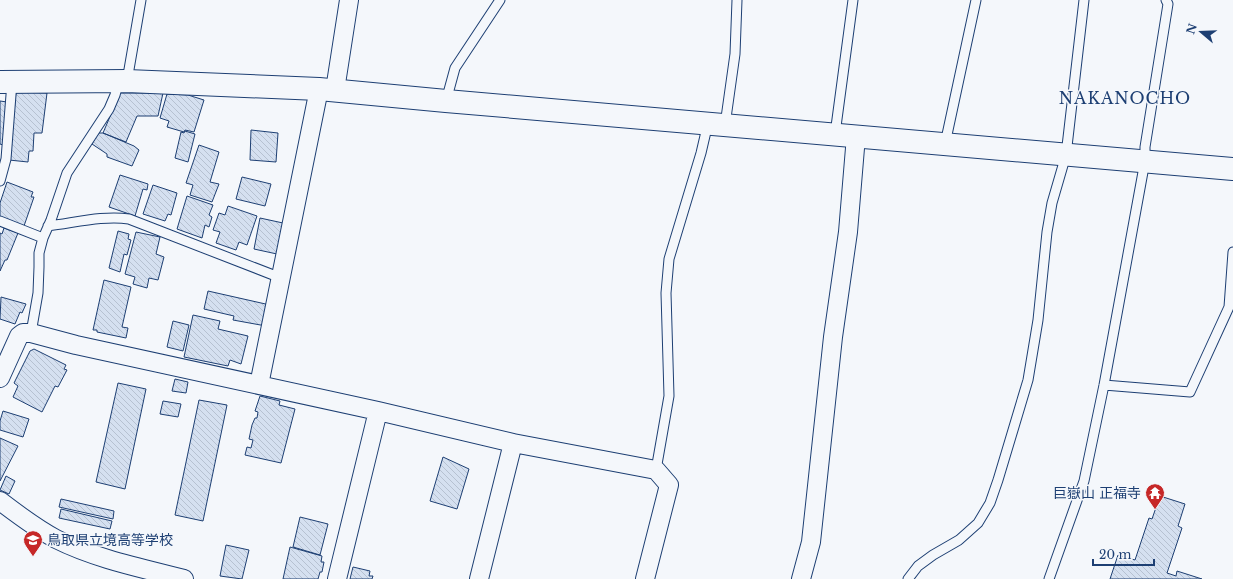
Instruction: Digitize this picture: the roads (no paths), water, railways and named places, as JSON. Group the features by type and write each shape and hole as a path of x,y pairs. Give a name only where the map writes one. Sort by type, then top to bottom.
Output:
{"street":[{"path":"259,385 281,278 349,0"},
{"path":"6,82 123,81 327,89 446,101 1233,169"},
{"path":"801,579 811,542 833,337 848,232 845,135"},
{"path":"0,378 19,336 23,332 31,333 76,345 513,442 656,470 669,485 645,579"},
{"path":"337,579 378,411"},
{"path":"479,579 513,442"},
{"path":"0,501 55,539 90,554 184,579"}],"lane":[{"path":"31,333 38,293 39,253 43,238 67,173 109,109 123,81 141,0"},
{"path":"446,101 455,68 500,0"},
{"path":"656,470 669,396 666,293 669,259 701,153 717,124 735,54 738,0"},
{"path":"845,135 853,0"},
{"path":"945,144 976,0"},
{"path":"908,579 918,566 932,555 959,540 978,524 990,503 1028,380 1038,320 1047,232 1052,203 1066,155 1084,0"},
{"path":"1049,579 1084,481 1104,385 1145,161 1145,147 1168,4 1166,0"},
{"path":"0,181 6,159 6,82"},
{"path":"48,226 119,218 129,220 281,278"},
{"path":"0,221 43,238"},
{"path":"1104,385 1190,392 1229,307 1233,252"}],"place":[{"name":"巨嶽山 正福寺","path":"1155,510"},
{"name":"鳥取県立境高等学校","path":"33,557"}],"district":[{"name":"NAKANOCHO","path":"1125,98"}]}
